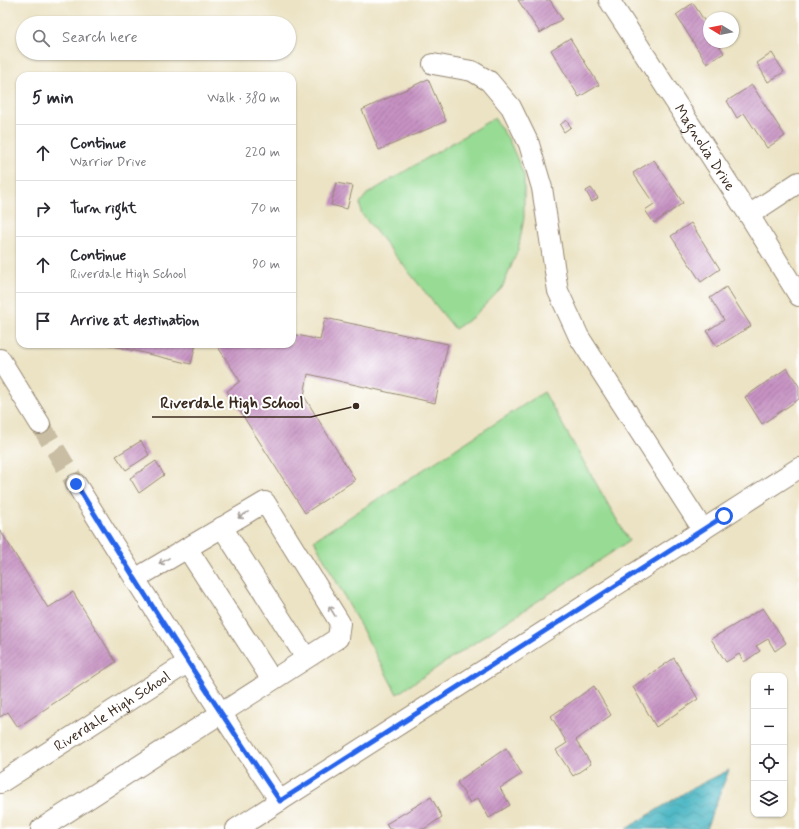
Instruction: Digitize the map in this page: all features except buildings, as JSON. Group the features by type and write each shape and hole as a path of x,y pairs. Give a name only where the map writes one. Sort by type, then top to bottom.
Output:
{"street":[{"name":"Magnolia Drive","path":"611,1 749,215 799,296"},
{"path":"433,64 472,71 489,82 511,107 529,144 542,188 558,291 579,337 703,530"},
{"path":"749,215 799,182"},
{"path":"0,359 40,424"},
{"path":"236,829 799,468"},
{"path":"76,484 187,663 280,801"},
{"path":"41,829 338,638 340,623 265,502 135,579"},
{"path":"222,527 306,658"},
{"path":"187,548 272,680"},
{"name":"Riverdale High School","path":"0,783 187,663"}],"green space":[{"path":"494,118 509,140 524,175 524,218 518,250 502,288 473,317 455,329 361,213 360,203 367,194"},
{"path":"544,392 629,541 397,694 314,540"}],"water":[{"path":"729,770 706,829 626,829 689,790"}],"tunnel":[{"path":"40,424 76,484"}],"place":[{"name":"Riverdale High School","path":"356,406"}],"route":[{"path":"76,484 187,663 280,801 724,516"}]}
